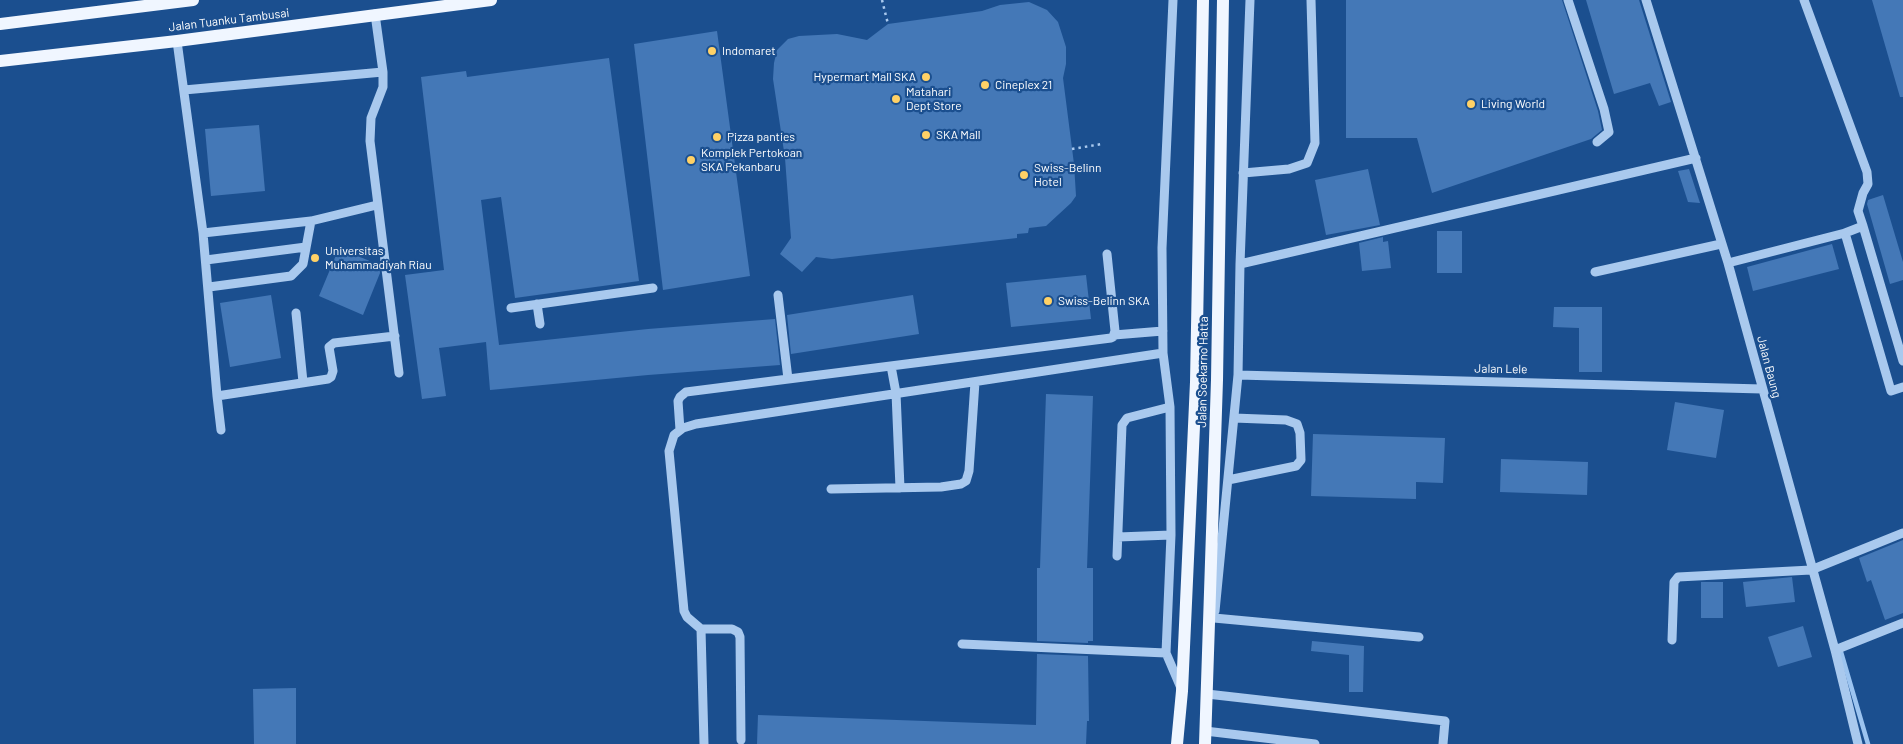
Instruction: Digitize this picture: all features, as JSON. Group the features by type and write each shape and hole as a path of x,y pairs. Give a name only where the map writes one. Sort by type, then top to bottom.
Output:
{"main road":[{"name":"Jalan Tuanku Tambusai","path":"0,24 193,0"},
{"name":"Jalan Tuanku Tambusai","path":"0,61 177,41 491,0"},
{"name":"Jalan Soekarno Hatta","path":"1177,744 1182,691 1196,382 1203,0"},
{"name":"Jalan Soekarno Hatta","path":"1208,741 1205,714 1217,380 1224,0"}],"street":[{"name":"Jalan Soekarno Hatta","path":"1173,0 1162,248 1163,353 1170,407 1171,535 1166,653 1182,691"},
{"path":"1205,714 1238,375 1240,264 1250,0"},
{"path":"1243,172 1289,169 1307,163 1315,144 1311,0"},
{"path":"1568,0 1604,109 1609,132 1597,142"},
{"name":"Jalan Baung","path":"1646,0 1728,263 1835,650 1858,744"},
{"path":"1804,0 1867,172 1868,184 1862,193 1858,211 1903,361"},
{"path":"375,14 383,72 383,87 371,118 370,141 398,373"},
{"path":"177,41 203,233 221,430"},
{"path":"184,90 383,72"},
{"path":"1240,264 1696,158"},
{"path":"203,233 311,221 377,205"},
{"path":"209,287 291,276 303,264 311,221"},
{"path":"1728,263 1845,233 1863,226"},
{"path":"1845,233 1891,391 1903,387"},
{"path":"1595,272 1721,244"},
{"path":"206,260 306,247"},
{"path":"1107,254 1114,335"},
{"path":"511,308 653,288"},
{"path":"778,295 788,379"},
{"path":"537,304 540,324"},
{"path":"296,313 303,382"},
{"path":"680,430 678,401 682,394 1111,338 1114,335 1163,331"},
{"path":"217,396 331,377 333,372 329,348 334,343 395,336"},
{"path":"741,740 740,637 738,632 732,630 701,629 686,617 684,611 669,451 674,435 680,430 696,424 1163,353"},
{"path":"891,366 896,393 900,488"},
{"name":"Jalan Lele","path":"1238,375 1762,388"},
{"path":"831,489 954,486 966,481 969,471 975,382"},
{"path":"1117,556 1122,425 1124,420 1130,417 1170,407"},
{"path":"1228,480 1296,466 1301,460 1300,433 1297,424 1286,420 1234,418"},
{"path":"1672,640 1674,582 1678,577 1812,570 1903,534"},
{"path":"1118,538 1171,535"},
{"path":"1214,618 1419,637"},
{"path":"1835,650 1903,623"},
{"path":"701,629 704,744"},
{"path":"962,644 1166,653"},
{"path":"1207,694 1445,721 1443,744"},
{"path":"1208,741 1315,744"}],"path":[{"path":"882,0 888,24"},
{"path":"1072,149 1102,144"}],"building":[{"name":"Living World","path":"1346,0 1562,0 1598,111 1602,130 1591,139 1432,193 1417,138 1346,138"},
{"path":"1586,0 1639,0 1671,102 1659,106 1650,83 1614,94"},
{"path":"1872,0 1903,0 1903,97 1900,97"},
{"name":"SKA Mall","path":"1029,2 1047,10 1058,22 1066,47 1066,64 1063,78 1074,164 1076,196 1071,203 1046,226 1029,228 1028,233 1017,234 1017,238 832,259 816,257 802,272 780,254 791,238 785,158 773,79 777,50 788,39 799,36 837,34 867,40 888,24 982,11 1000,5"},
{"name":"Komplek Pertokoan SKA Pekanbaru","path":"717,31 750,276 663,290 634,44"},
{"path":"609,58 639,281 515,298 501,197 481,200 499,345 648,329 775,319 780,365 490,390 486,342 439,348 446,396 422,399 405,275 444,270 421,77 466,71 467,77"},
{"path":"259,125 265,191 211,196 205,129"},
{"path":"1368,169 1380,225 1326,235 1315,180"},
{"path":"1689,169 1700,203 1688,202 1678,171"},
{"path":"1883,195 1903,262 1903,280 1890,284 1867,204 1868,200"},
{"path":"1437,231 1462,231 1462,273 1437,273"},
{"path":"1383,237 1383,242 1388,241 1391,268 1362,271 1359,243"},
{"path":"1832,244 1839,269 1753,291 1747,267"},
{"path":"339,248 379,265 380,273 363,315 319,296"},
{"name":"Swiss-Belinn SKA","path":"1086,275 1091,319 1011,327 1006,283"},
{"path":"271,295 281,358 230,367 220,303"},
{"path":"913,295 919,334 791,354 787,315"},
{"path":"1554,307 1602,307 1602,372 1579,372 1579,328 1553,327"},
{"path":"1046,394 1093,396 1087,568 1093,568 1093,641 1088,641 1088,643 1037,641 1037,568 1040,568"},
{"path":"1675,402 1724,410 1716,458 1667,450"},
{"path":"1313,434 1445,438 1443,483 1416,482 1416,499 1311,496"},
{"path":"1501,459 1588,462 1587,495 1500,492"},
{"path":"1903,540 1903,613 1885,620 1871,580 1867,582 1859,558"},
{"path":"1792,577 1795,602 1746,607 1743,582"},
{"path":"1701,582 1723,582 1723,618 1701,618"},
{"path":"1803,626 1812,657 1778,667 1768,637"},
{"path":"1312,641 1364,646 1363,692 1349,692 1349,655 1311,651"},
{"path":"1037,654 1088,656 1089,721 1087,721 1086,744 757,744 758,715 1036,725"},
{"path":"296,688 296,744 254,744 253,689"}],"waterway":[{"path":"1841,652 1868,744"}],"place":[{"name":"Indomaret","path":"712,51"},
{"name":"Hypermart Mall SKA","path":"926,77"},
{"name":"Cineplex 21","path":"985,85"},
{"name":"Matahari Dept Store","path":"896,99"},
{"name":"Living World","path":"1471,104"},
{"name":"SKA Mall","path":"926,135"},
{"name":"Pizza panties","path":"717,137"},
{"name":"Komplek Pertokoan SKA Pekanbaru","path":"691,160"},
{"name":"Swiss-Belinn Hotel","path":"1024,175"},
{"name":"Universitas Muhammadiyah Riau","path":"315,258"},
{"name":"Swiss-Belinn SKA","path":"1048,301"}]}
